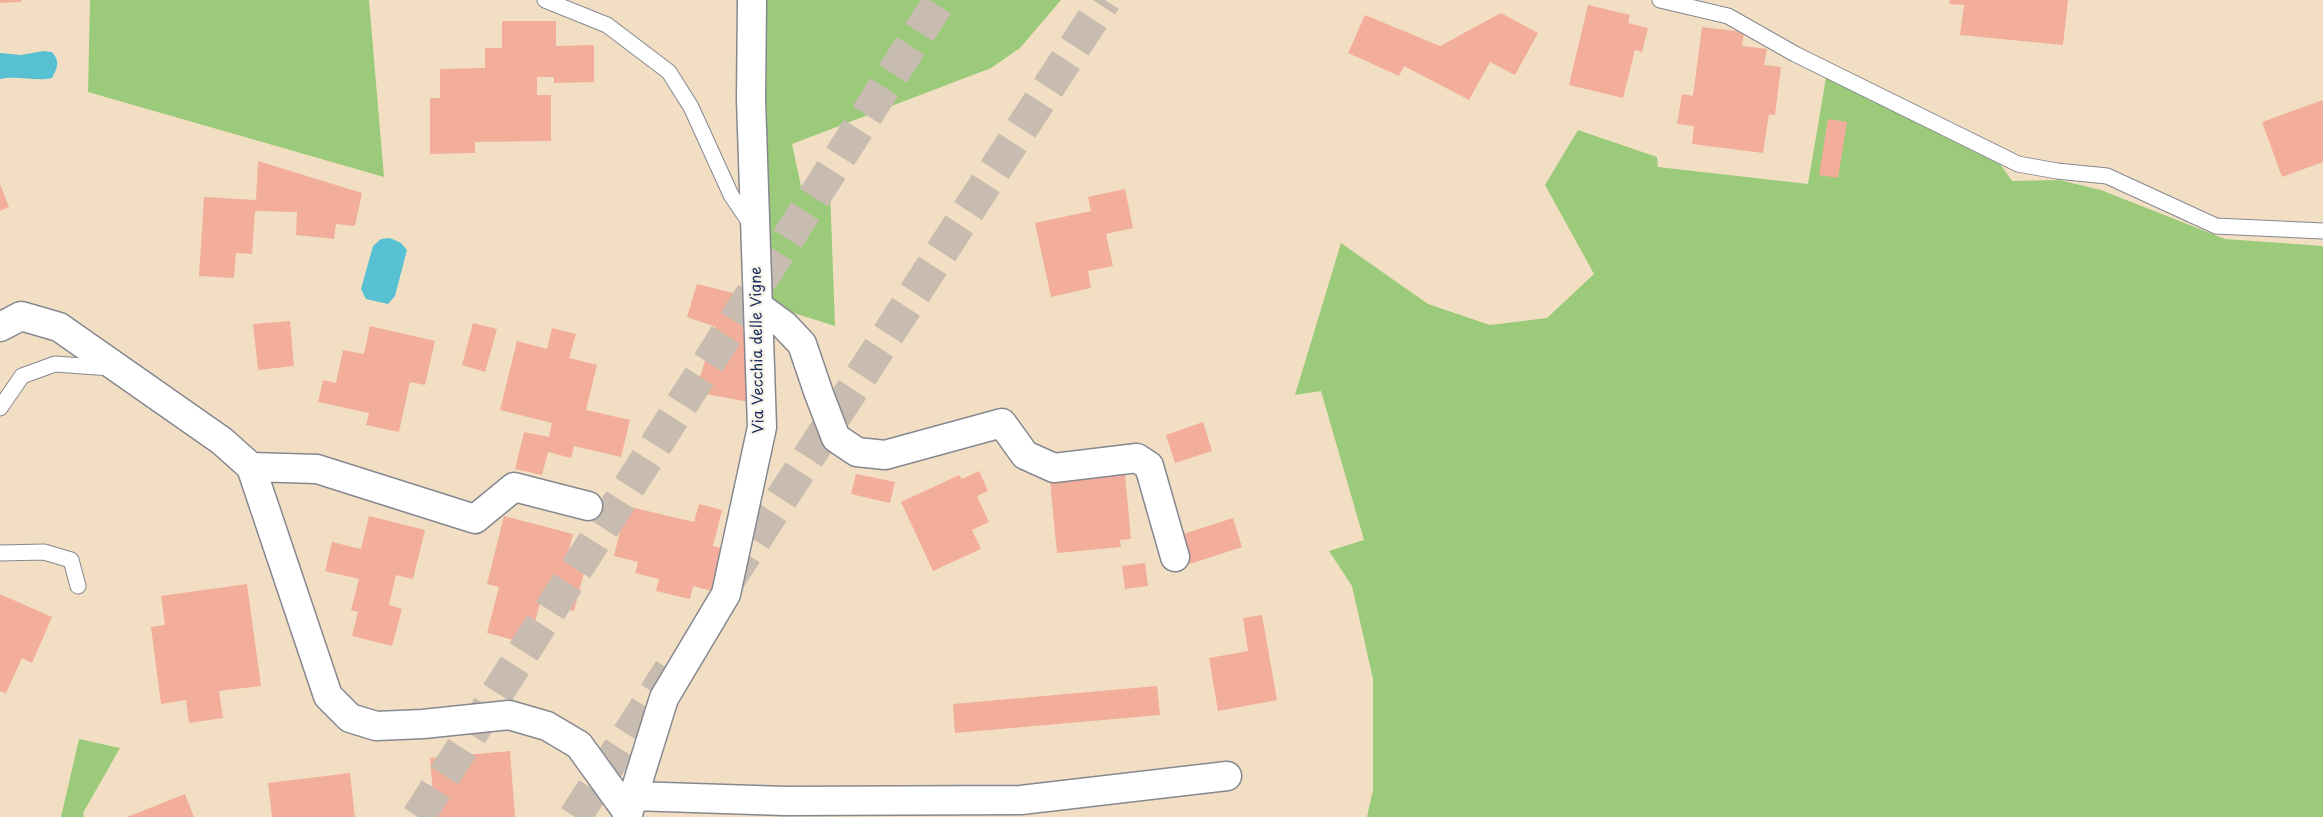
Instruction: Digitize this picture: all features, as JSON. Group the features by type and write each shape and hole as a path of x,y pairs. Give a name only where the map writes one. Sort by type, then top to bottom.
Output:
{"street":[{"name":"Via Vecchia delle Vigne","path":"629,809 664,698 726,594 762,428 751,100 752,0"},
{"path":"758,306 784,325 802,344 836,438 857,452 885,454 1002,423 1025,454 1054,468 1137,458 1149,466 1175,558"},
{"path":"0,327 21,316 59,327 222,441 251,467 328,696 350,718 375,726 423,724 509,714 547,726 579,745 629,809 785,801 1021,800 1227,776"},
{"path":"251,467 317,469 475,519 514,487 588,506"}],"lane":[{"path":"545,0 606,25 669,72 691,107 731,195 755,231"},
{"path":"1660,0 1728,16 1795,54 2019,164 2057,171 2108,176 2216,226 2323,231"},
{"path":"0,408 21,376 55,364 120,369"},
{"path":"0,553 44,552 71,560 78,586"}],"green space":[{"path":"90,0 369,0 384,177 88,92"},
{"path":"766,0 1061,0 1020,48 991,68 792,144 801,186 830,189 835,326 765,304"},
{"path":"1826,78 2000,164 2012,181 2059,180 2101,190 2225,239 2323,246 2323,817 1367,817 1373,790 1373,679 1352,586 1329,551 1364,540 1321,391 1295,395 1341,243 1428,304 1490,325 1547,318 1594,274 1545,185 1578,130 1657,157 1658,167 1808,184"},
{"path":"79,739 120,748 83,813 84,817 61,817"}],"water":[{"path":"43,51 52,52 57,61 52,78 0,79 0,53 21,55"},
{"path":"390,238 401,243 407,250 395,296 388,304 366,299 361,289 373,246 381,239"}],"building":[{"path":"0,0 21,0 21,2 0,3"},
{"path":"1950,0 2068,0 2063,45 1960,35 1964,5 1949,4"},
{"path":"1588,5 1630,15 1628,23 1648,28 1642,52 1635,50 1623,98 1569,85"},
{"path":"1501,13 1538,33 1515,75 1490,62 1469,100 1404,66 1399,76 1348,53 1365,15 1440,46"},
{"path":"502,21 556,21 556,46 594,45 594,82 554,83 554,77 537,77 537,95 551,95 551,141 475,142 475,153 430,154 430,98 440,98 440,69 485,68 485,48 502,48"},
{"path":"1702,27 1744,32 1742,46 1767,49 1764,65 1781,67 1775,115 1769,114 1763,153 1692,144 1694,126 1677,124 1682,94 1693,96"},
{"path":"2323,100 2323,162 2282,177 2262,122"},
{"path":"1828,119 1847,122 1838,178 1819,175"},
{"path":"258,161 362,193 355,226 336,224 334,239 296,235 297,212 255,211 252,254 236,253 234,278 199,276 204,197 256,200"},
{"path":"0,184 9,207 0,211"},
{"path":"1125,189 1133,228 1106,234 1113,266 1088,271 1091,288 1051,297 1035,223 1091,211 1088,197"},
{"path":"697,284 753,298 749,402 695,392 716,327 687,317"},
{"path":"290,321 294,366 258,370 253,324"},
{"path":"473,323 497,329 485,372 462,365"},
{"path":"370,326 435,341 425,385 410,382 399,432 366,425 369,413 318,402 323,380 336,383 343,350 364,354"},
{"path":"552,328 576,334 569,358 597,365 586,410 630,420 621,457 574,446 571,458 548,452 542,475 515,469 524,432 549,437 552,423 500,410 517,341 547,349"},
{"path":"1203,422 1212,451 1175,463 1166,435"},
{"path":"979,471 988,491 977,496 989,522 972,530 981,549 933,571 901,502 959,475 962,479"},
{"path":"856,474 895,482 890,503 851,494"},
{"path":"1125,474 1131,539 1120,540 1121,547 1057,553 1050,481"},
{"path":"699,504 722,510 713,546 726,549 716,592 693,586 690,599 656,591 659,579 635,573 638,562 614,556 626,506 694,522"},
{"path":"369,516 425,530 413,579 396,575 389,605 402,609 392,646 352,636 358,612 351,610 359,579 325,571 332,542 361,549"},
{"path":"504,516 573,534 566,561 586,565 574,611 540,603 529,644 487,633 499,587 487,584"},
{"path":"1233,518 1242,547 1190,564 1180,535"},
{"path":"1145,563 1148,586 1125,589 1122,566"},
{"path":"247,584 261,686 219,691 223,718 189,723 186,700 161,704 151,627 165,625 161,596"},
{"path":"0,594 52,617 32,663 22,658 6,693 0,691"},
{"path":"1262,615 1277,700 1218,711 1209,658 1248,651 1243,618"},
{"path":"1157,686 1160,715 955,733 953,704"},
{"path":"510,751 515,817 435,817 430,758"},
{"path":"350,773 355,817 272,817 268,783"},
{"path":"185,794 194,817 127,817"}],"tunnel":[{"path":"418,817 940,0"},
{"path":"728,581 1105,0"},
{"path":"575,817 670,670"}]}
